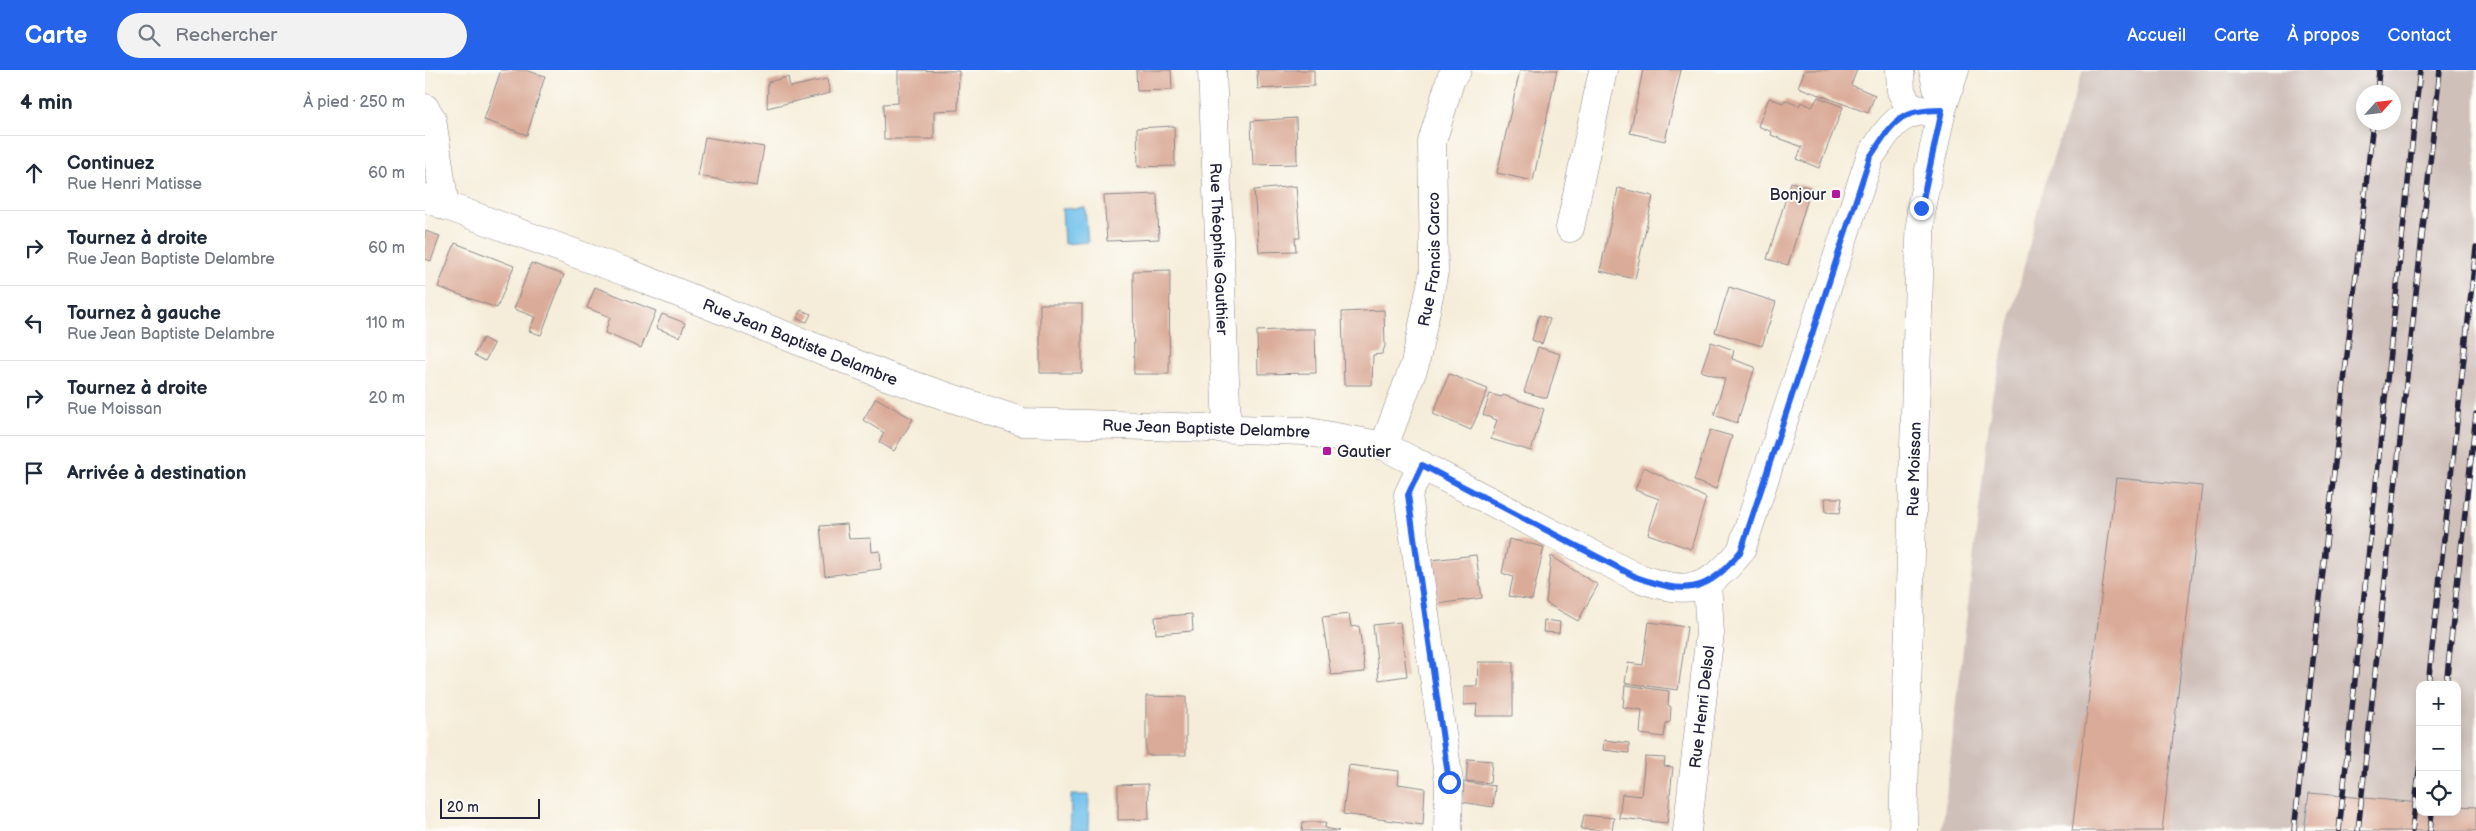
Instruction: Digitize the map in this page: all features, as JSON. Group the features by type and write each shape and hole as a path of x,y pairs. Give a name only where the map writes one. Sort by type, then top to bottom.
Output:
{"street":[{"name":"Rue Théophile Gauthier","path":"1212,70 1227,427"},
{"name":"Rue Francis Carco","path":"1385,446 1415,364 1434,271 1432,142 1451,78 1457,70"},
{"path":"1570,228 1603,70"},
{"path":"1900,70 1901,91 1907,103 1931,110 1933,70"},
{"name":"Rue Moissan","path":"1903,831 1921,208 1931,110 1955,70"},
{"path":"425,108 432,119 435,202"},
{"name":"Rue Jean Baptiste Delambre","path":"435,202 626,272 889,377 1023,422 1227,427 1304,431 1385,446 1636,577 1664,587 1689,589 1707,582 1728,567 1741,551 1870,157 1893,123 1931,110"},
{"path":"1422,465 1408,495 1449,782 1448,831"},
{"name":"Rue Henri Delsol","path":"1687,831 1709,633 1707,582"}],"shaded area":[{"path":"2083,70 2476,70 2476,831 1942,831 1992,396 2044,185"}],"water":[{"path":"1085,207 1088,242 1064,244 1062,209"},
{"path":"1071,795 1089,795 1088,831 1070,831"}],"building":[{"path":"501,70 524,70 545,76 527,135 484,120"},
{"path":"898,70 959,71 958,110 934,111 934,139 884,139 883,104 898,103"},
{"path":"1136,70 1171,70 1172,90 1137,91"},
{"path":"1257,70 1314,70 1314,86 1258,89"},
{"path":"1520,70 1557,70 1533,181 1497,173"},
{"path":"1643,70 1681,70 1665,141 1630,133"},
{"path":"1805,70 1857,70 1851,85 1875,95 1868,113 1798,87"},
{"path":"788,77 790,87 827,79 830,93 767,108 768,82"},
{"path":"1818,97 1843,107 1819,168 1797,159 1802,147 1771,135 1772,132 1758,126 1769,98 1783,103 1785,100 1799,106 1801,102 1812,107"},
{"path":"1296,118 1297,164 1253,165 1251,121"},
{"path":"1174,126 1175,166 1138,167 1137,128"},
{"path":"705,137 764,147 757,186 698,176"},
{"path":"1791,182 1811,188 1788,265 1767,259"},
{"path":"1296,186 1300,238 1295,238 1296,251 1259,252 1254,190"},
{"path":"1618,188 1653,196 1635,279 1600,271"},
{"path":"1157,194 1159,239 1107,241 1104,196"},
{"path":"425,231 440,236 431,261 425,259"},
{"path":"455,243 514,266 497,308 438,287"},
{"path":"531,263 564,275 541,335 529,331 535,317 514,309"},
{"path":"1170,270 1169,374 1134,374 1133,271"},
{"path":"595,287 656,311 641,348 605,333 610,317 587,308"},
{"path":"1729,287 1776,302 1762,346 1715,332"},
{"path":"1040,304 1082,304 1082,373 1040,373"},
{"path":"801,310 811,314 807,322 797,319"},
{"path":"1384,310 1385,346 1382,354 1373,355 1372,385 1344,385 1342,312"},
{"path":"662,314 685,323 680,337 656,328"},
{"path":"1539,315 1550,319 1542,344 1532,340"},
{"path":"1315,329 1316,373 1258,374 1257,331"},
{"path":"483,338 494,344 485,361 474,355"},
{"path":"1711,342 1734,350 1732,359 1755,367 1737,423 1714,415 1725,379 1701,371"},
{"path":"1538,347 1560,354 1547,398 1524,392"},
{"path":"1449,374 1488,389 1471,430 1433,414"},
{"path":"1490,394 1502,397 1503,395 1544,409 1531,451 1491,439 1497,420 1483,415"},
{"path":"876,398 913,419 894,451 879,442 884,433 863,420"},
{"path":"1710,430 1732,436 1716,489 1694,481"},
{"path":"1644,467 1706,498 1691,549 1648,534 1659,499 1635,490"},
{"path":"2116,478 2202,486 2162,831 2072,831"},
{"path":"1825,498 1842,498 1840,513 1826,512"},
{"path":"847,524 849,539 871,538 872,552 880,551 881,569 825,576 820,526"},
{"path":"1509,539 1544,547 1532,600 1509,596 1513,577 1502,573"},
{"path":"1476,555 1482,598 1437,604 1431,560"},
{"path":"1551,556 1598,585 1578,621 1546,603"},
{"path":"1192,614 1193,631 1156,634 1155,617"},
{"path":"1349,614 1351,627 1359,626 1365,672 1331,675 1322,617"},
{"path":"1544,620 1560,622 1559,633 1543,632"},
{"path":"1400,622 1407,676 1379,680 1373,625"},
{"path":"1649,622 1687,627 1678,690 1625,683 1628,663 1643,665"},
{"path":"1478,662 1513,662 1513,716 1476,716 1477,704 1464,705 1464,686 1477,686"},
{"path":"1625,685 1669,691 1670,722 1666,723 1664,737 1640,734 1642,710 1623,707"},
{"path":"1146,696 1186,697 1186,755 1146,755"},
{"path":"1604,740 1629,743 1629,753 1603,750"},
{"path":"1645,757 1665,758 1664,766 1673,767 1667,823 1619,818 1622,794 1641,796"},
{"path":"1468,759 1492,761 1490,783 1466,781"},
{"path":"1349,765 1399,771 1398,784 1425,788 1423,825 1343,814"},
{"path":"1464,782 1495,786 1493,807 1462,802"},
{"path":"1148,784 1149,819 1118,820 1118,785"},
{"path":"2309,793 2416,803 2416,816 2461,816 2461,806 2476,807 2476,831 2304,831"},
{"path":"1584,815 1614,818 1612,831 1581,829"},
{"path":"1303,822 1326,822 1325,828 1339,831 1302,831"}],"railway":[{"path":"2378,85 2379,70"},
{"path":"2339,831 2420,70"},
{"path":"2358,831 2440,70"},
{"path":"2294,831 2372,130"},
{"path":"2428,681 2476,248"},
{"path":"2446,681 2476,414"},
{"path":"2412,831 2419,771"},
{"path":"2430,831 2432,816"}],"place":[{"name":"Bonjour","path":"1836,194"},
{"name":"Gautier","path":"1327,451"}],"route":[{"path":"1449,782 1408,495 1422,465 1636,577 1664,587 1689,589 1707,582 1728,567 1741,551 1824,292 1870,157 1893,123 1920,110 1942,110 1921,208"}]}
